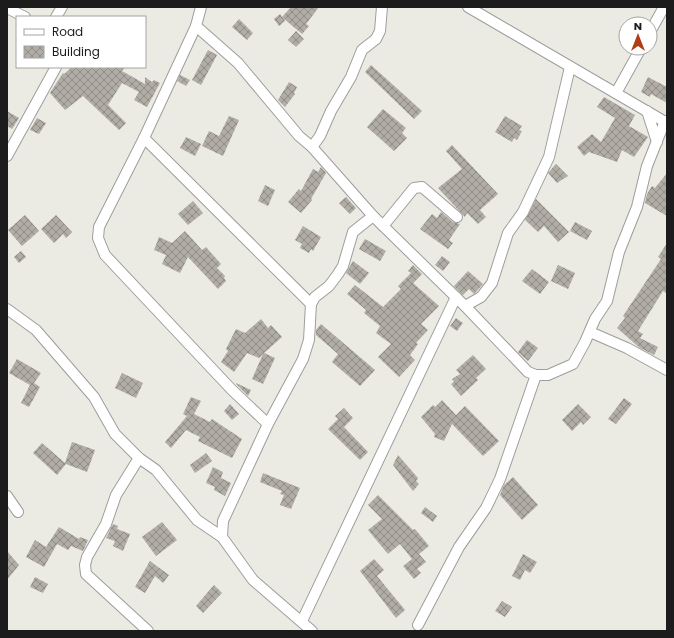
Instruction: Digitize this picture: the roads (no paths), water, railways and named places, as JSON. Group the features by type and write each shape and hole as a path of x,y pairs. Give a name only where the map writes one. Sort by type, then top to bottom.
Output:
{"street":[{"path":"57,16 62,7"},
{"path":"201,7 196,26 144,138 99,226 98,238 100,248 105,255 232,390 268,424"},
{"path":"312,147 320,136 331,111 351,76 362,50 376,39 380,31 382,7"},
{"path":"196,26 238,63 299,136 312,147 373,216 465,306 528,372 536,375 548,375 573,364 590,332 595,319 607,301 619,252 637,207 647,166 660,143 666,122 468,7"},
{"path":"658,18 664,7"},
{"path":"7,8 22,16"},
{"path":"616,93 637,56"},
{"path":"465,306 481,296 492,283 508,233 522,212 549,157 570,67"},
{"path":"7,156 55,68"},
{"path":"647,111 660,143"},
{"path":"144,138 311,304"},
{"path":"384,226 414,188 418,187 422,187 457,216"},
{"path":"222,537 223,520 268,424 303,359 309,340 311,304 315,297 329,286 343,266 353,232 373,216"},
{"path":"302,621 456,297"},
{"path":"7,309 36,330 94,397 115,434 139,458 156,470 197,520 222,537 253,580 312,631"},
{"path":"590,332 628,348 667,370"},
{"path":"418,625 459,547 486,508 500,479 536,375"},
{"path":"139,458 116,495 106,524 87,557 85,565 86,574 148,631"},
{"path":"7,496 18,512"}]}
